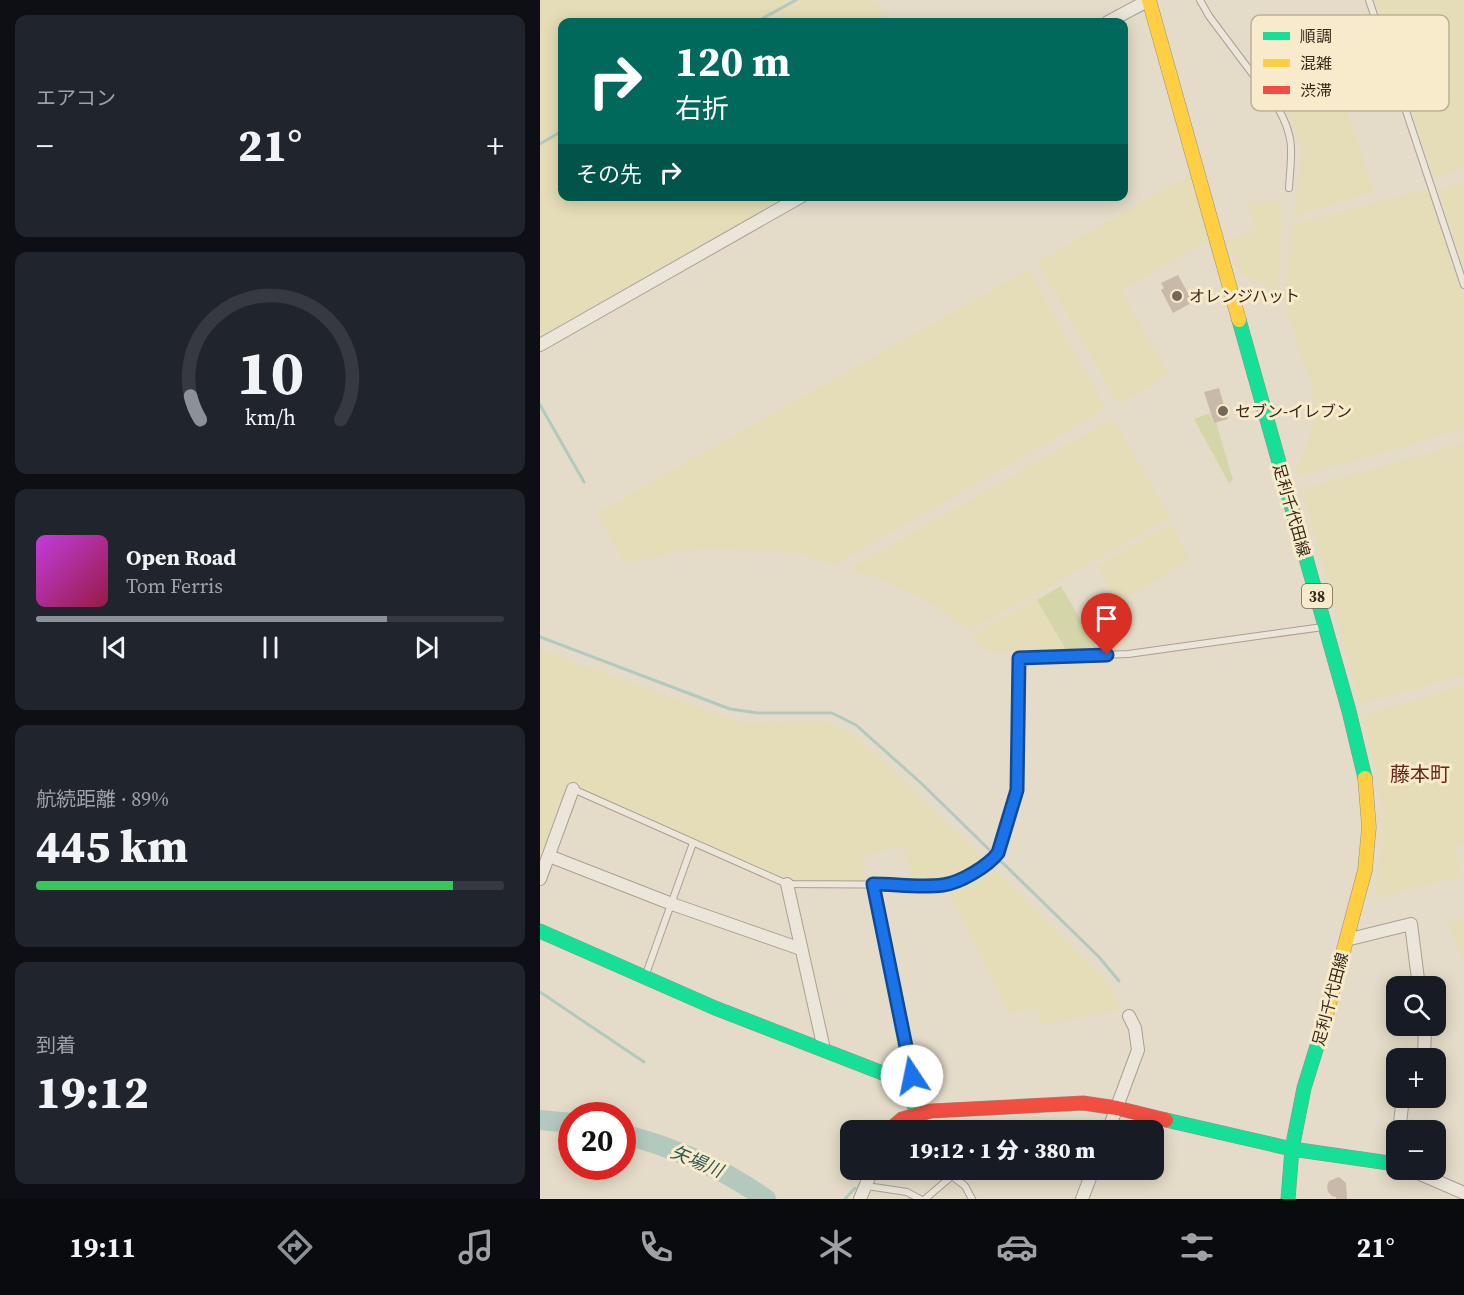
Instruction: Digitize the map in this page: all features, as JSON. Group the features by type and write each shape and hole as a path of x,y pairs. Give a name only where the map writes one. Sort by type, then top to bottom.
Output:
{"main road":[{"name":"足利千代田線","path":"1149,0 1364,768 1370,811 1369,845 1365,870 1304,1088 1292,1149 1288,1199"},
{"path":"540,931 580,946 645,978 717,1008 898,1079 911,1094 917,1113"},
{"path":"901,1120 917,1113 941,1110 1083,1103 1117,1108 1292,1149 1386,1162"}],"street":[{"path":"1115,18 1149,0"},
{"path":"540,345 793,201"},
{"path":"540,879 573,789"},
{"path":"549,856 672,904 801,949"},
{"path":"787,884 824,1049"},
{"path":"1346,940 1411,924 1418,976"},
{"path":"1112,1120 1138,1050 1135,1028 1129,1016"},
{"path":"860,1199 869,1180"},
{"path":"1083,1199 1090,1180"},
{"path":"1434,1180 1464,1193"}],"lane":[{"path":"1200,0 1209,16 1251,72"},
{"path":"1369,0 1374,15"},
{"path":"1280,111 1288,125 1291,147 1288,188"},
{"path":"1406,111 1464,285"},
{"path":"573,789 787,884 944,885 971,874 992,861 998,853 1017,790 1019,658 1128,654 1325,626"},
{"path":"645,978 693,843"},
{"path":"873,884 912,1076 911,1094"},
{"path":"867,1186 907,1192 922,1199 952,1176 965,1186 972,1199"}],"shaded area":[{"path":"540,0 875,0 886,18 558,18 558,201 785,201 540,340"},
{"path":"1375,0 1464,0 1464,169 1435,178 1412,111 1449,111 1449,15 1380,15"},
{"path":"1289,111 1347,111 1374,192 1295,216 1301,149"},
{"path":"1191,174 1208,241 1121,291 1169,375 1121,403 1117,401 1038,262"},
{"path":"1464,183 1464,269 1439,190"},
{"path":"1427,189 1464,302 1464,429 1298,477 1296,475 1313,426 1315,403 1311,381 1298,347 1284,296 1291,225"},
{"path":"1248,201 1282,202 1278,291 1240,274 1227,240 1255,229"},
{"path":"1028,270 1105,406 1098,414 833,566 803,554 712,548 684,551 628,563 624,561 597,513"},
{"path":"1113,419 1171,518 970,631 920,597 873,576 848,570"},
{"path":"1464,443 1464,675 1360,703 1303,489"},
{"path":"1171,524 1190,560 1118,602 1097,566"},
{"path":"1037,600 1066,650 991,653 987,652 972,636"},
{"path":"540,650 743,723 827,722 854,735 985,860 1106,981 1121,1010 1043,1025 1036,1008 1010,1014 944,882 912,879 905,846 861,856 865,881 790,881 570,784 540,863"},
{"path":"1464,685 1464,844 1454,847 1462,876 1379,898 1374,892 1382,845 1382,809 1375,766 1362,716"},
{"path":"1464,918 1464,966 1448,922"}],"green space":[{"path":"1210,413 1213,423 1216,422 1233,480 1229,483 1194,419"},
{"path":"1061,586 1097,648 1066,650 1037,600"}],"building":[{"name":"オレンジハット","path":"1178,275 1193,302 1173,313 1161,290 1164,288 1161,283"},
{"path":"1219,388 1228,419 1214,423 1204,392"},
{"path":"1339,1177 1346,1183 1347,1199 1336,1199 1328,1192 1329,1181"}],"waterway":[{"path":"763,18 796,0"},
{"path":"540,144 558,133"},
{"path":"540,405 584,482"},
{"path":"540,637 730,709 758,713 832,713 856,725 921,783 1099,957 1119,981"},
{"path":"540,992 644,1062"},
{"name":"矢場川","path":"540,1120 558,1122"},
{"name":"矢場川","path":"636,1138 679,1152 715,1168 766,1199"},
{"path":"845,1199 855,1188"}],"traffic: fast":[{"path":"1239,320 1349,711 1365,778"},
{"path":"540,931 715,1008 898,1079 908,1090 917,1113"},
{"path":"1288,1199 1292,1149 1304,1088 1323,1027"},
{"path":"1166,1120 1292,1149 1386,1163"}],"traffic: slow":[{"path":"1149,0 1239,320"},
{"path":"1323,1027 1365,870 1369,827 1365,778"}],"traffic: jam":[{"path":"901,1120 931,1111 1083,1103 1117,1108 1166,1120"}],"place":[{"name":"オレンジハット","path":"1177,296"},
{"name":"セブン-イレブン","path":"1223,411"}],"district":[{"name":"藤本町","path":"1420,774"}],"route":[{"path":"912,1076 873,884 944,885 971,874 992,861 998,853 1017,790 1019,658 1107,655"}]}
